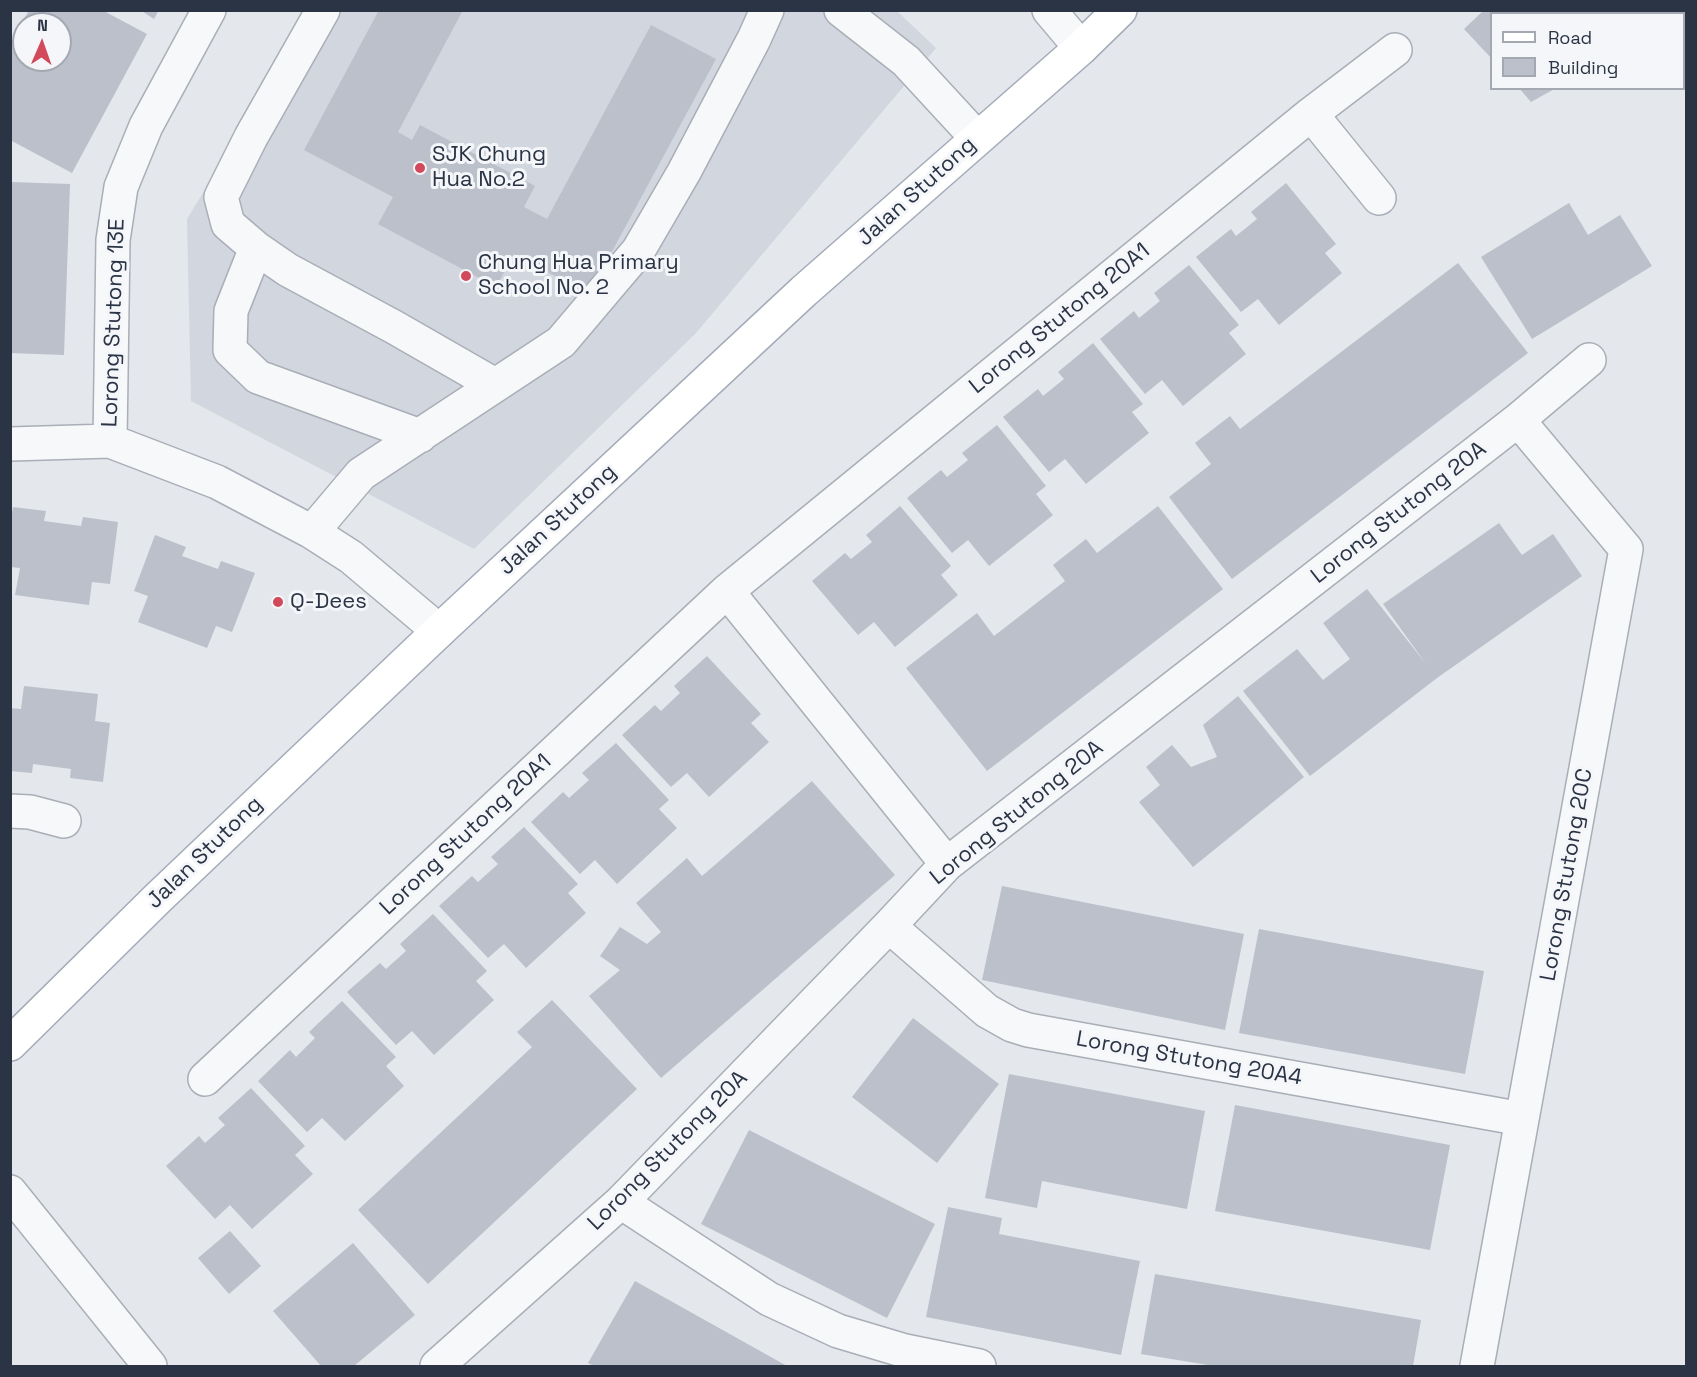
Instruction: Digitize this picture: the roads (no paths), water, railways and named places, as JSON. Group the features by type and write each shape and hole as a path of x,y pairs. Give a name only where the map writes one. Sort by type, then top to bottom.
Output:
{"main road":[{"name":"Jalan Stutong","path":"10,1044 156,899 439,631 804,291 1081,48 1120,10"}],"street":[{"name":"Lorong Stutong 13E","path":"110,441 112,240 121,187 146,126 209,10"},
{"path":"323,10 251,137 221,197 228,224 256,248 288,270 394,327 495,386"},
{"path":"312,531 360,474 561,342 638,251 684,172 767,10"},
{"path":"841,10 906,61 977,138"},
{"path":"1049,10 1081,48"},
{"name":"Lorong Stutong 20A1","path":"206,1079 727,591 1311,114 1395,50"},
{"path":"1311,114 1379,198"},
{"path":"256,248 231,311 230,350 258,377 420,436"},
{"name":"Lorong Stutong 20A","path":"437,1366 621,1202 889,927 947,864 1518,420 1589,360"},
{"name":"Lorong Stutong 20C","path":"1477,1366 1626,549 1518,420"},
{"path":"10,444 110,441 217,482 312,531 351,557 439,631"},
{"path":"727,591 947,864"},
{"path":"10,811 30,812 64,821"},
{"name":"Lorong Stutong 20A4","path":"889,927 987,1011 1012,1025 1028,1030 1522,1119"},
{"path":"10,1192 150,1366"},
{"path":"621,1202 769,1299 838,1331 905,1351 979,1366"}],"place":[{"name":"SJK Chung Hua No.2","path":"420,168"},
{"name":"Chung Hua Primary School No. 2","path":"466,276"},
{"name":"Q-Dees","path":"278,602"}]}
